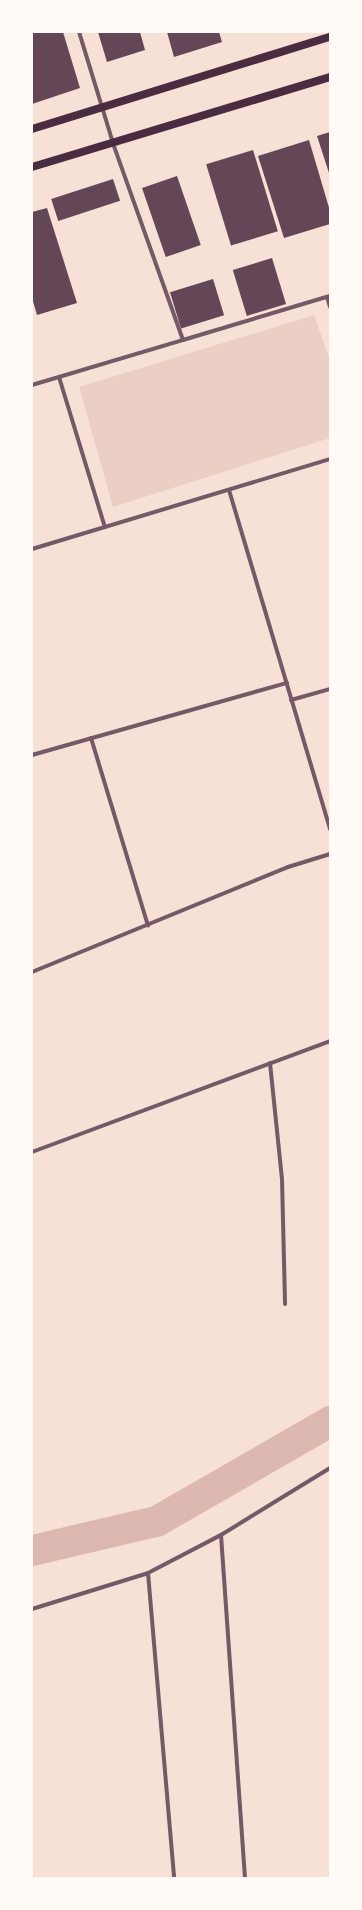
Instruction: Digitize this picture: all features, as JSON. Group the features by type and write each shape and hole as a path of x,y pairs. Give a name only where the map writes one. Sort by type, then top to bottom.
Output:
{"main road":[{"path":"32,128 330,37"},
{"path":"32,167 330,77"}],"street":[{"path":"79,32 112,143 183,340"},
{"path":"32,385 329,297 330,307"},
{"path":"59,377 105,527"},
{"path":"32,549 330,459"},
{"path":"229,490 330,829"},
{"path":"32,755 287,683"},
{"path":"291,700 330,689"},
{"path":"91,738 148,926"},
{"path":"32,972 148,926 288,867 330,854"},
{"path":"32,1152 330,1041"},
{"path":"270,1063 282,1179 285,1304"},
{"path":"32,1608 148,1573 221,1535 330,1468"},
{"path":"221,1535 245,1878"},
{"path":"148,1573 174,1878"}],"shaded area":[{"path":"314,315 330,360 330,438 113,507 79,387"}],"building":[{"path":"32,32 63,32 80,88 32,104"},
{"path":"98,32 140,32 145,50 107,62"},
{"path":"167,32 219,32 222,42 174,57"},
{"path":"330,132 330,176 317,136"},
{"path":"309,140 330,211 330,224 284,238 258,156"},
{"path":"253,150 278,231 231,246 206,164"},
{"path":"177,176 201,245 166,257 142,188"},
{"path":"113,179 120,201 58,221 51,199"},
{"path":"47,208 77,303 37,315 32,298 32,212"},
{"path":"272,258 286,304 247,316 233,270"},
{"path":"213,279 224,315 181,328 170,292"}],"waterway":[{"path":"32,1550 156,1521 330,1421"}]}
